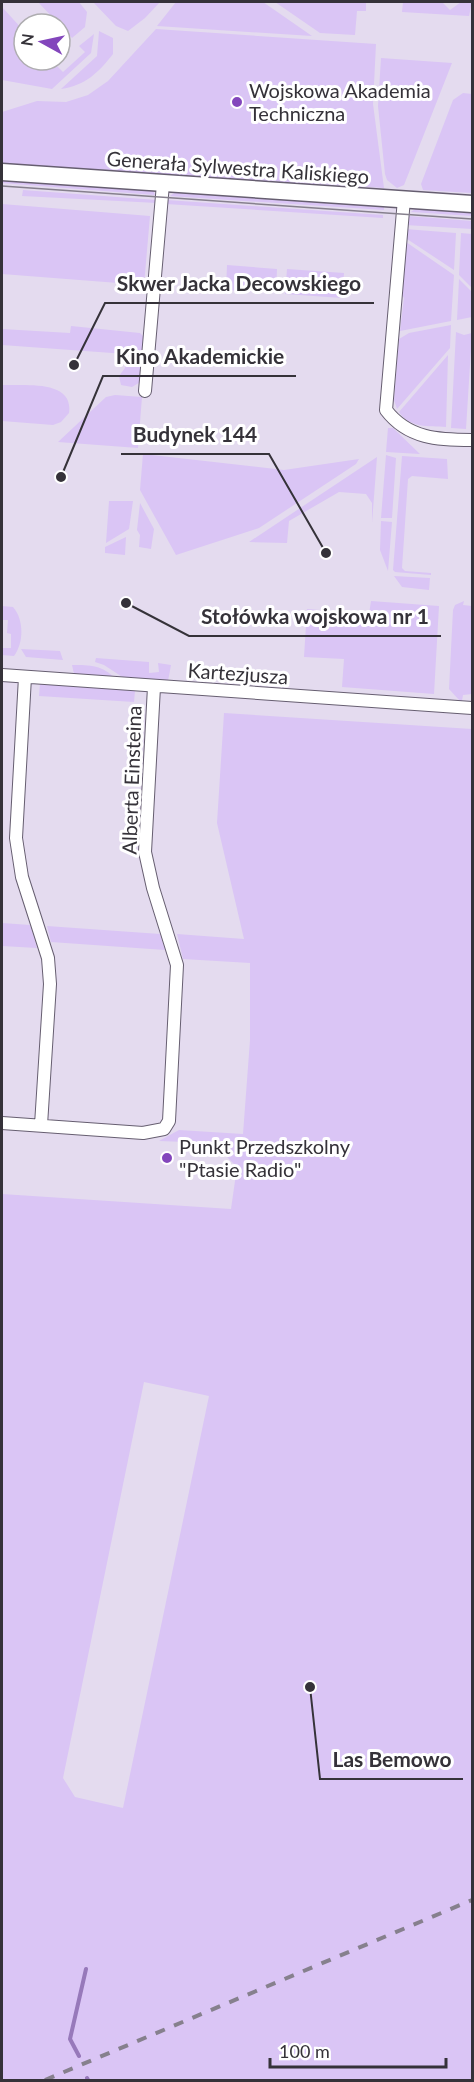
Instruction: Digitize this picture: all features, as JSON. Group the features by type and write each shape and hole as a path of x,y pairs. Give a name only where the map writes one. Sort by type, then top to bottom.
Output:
{"street":[{"name":"Generała Sylwestra Kaliskiego","path":"2,172 472,204"},
{"path":"145,391 163,184"},
{"path":"404,199 386,410 392,418 416,435 472,440"},
{"name":"Kartezjusza","path":"2,675 472,708"},
{"path":"2,1123 41,1125 50,984 48,958 22,878 15,838 25,677"},
{"name":"Alberta Einsteina","path":"41,1125 143,1133 164,1129 169,1121 177,964 153,888 145,852 154,687"}],"shaded area":[{"path":"38,2 79,2 87,12 85,27 72,38 72,12 47,12"},
{"path":"93,2 160,2 128,31 116,26"},
{"path":"176,2 263,2 312,36 157,26"},
{"path":"275,2 366,2 366,11 357,11 355,35 320,33"},
{"path":"403,2 442,2 450,10 461,2 472,2 469,16 402,12"},
{"path":"2,7 12,18 12,72 70,72 52,89 2,80"},
{"path":"156,29 376,44 373,104 384,188 2,165 2,112 37,101 66,102 88,95 108,81"},
{"path":"99,31 113,38 113,54 91,77 78,85 61,89 97,56"},
{"path":"94,34 91,53 72,71 72,64 85,52 79,46"},
{"path":"381,58 452,63 404,185 397,188 387,180 385,174 378,106"},
{"path":"463,93 472,94 472,193 423,190 421,184 453,100"},
{"path":"2,179 153,190 155,195 2,183"},
{"path":"23,190 157,200 157,203 22,196"},
{"path":"177,191 384,205 384,210 170,196"},
{"path":"167,200 383,215 383,218 166,204"},
{"path":"2,204 150,216 144,285 2,274"},
{"path":"418,207 472,211 472,216 411,212"},
{"path":"408,216 472,221 472,229 405,225"},
{"path":"405,229 456,233 454,270 404,237"},
{"path":"461,233 472,234 472,288 459,275"},
{"path":"406,242 454,275 451,321 400,331 404,298 399,290"},
{"path":"227,265 277,269 276,293 226,290"},
{"path":"287,269 344,273 342,298 285,294"},
{"path":"459,279 472,292 472,317 457,320"},
{"path":"451,325 450,348 397,409 394,400 399,339 409,333"},
{"path":"71,326 140,333 144,337 142,381 132,387 121,385 119,376 125,368 126,354 2,345 2,329 70,333"},
{"path":"456,332 464,335 472,333 466,429 451,428"},
{"path":"448,355 446,427 420,425 408,421 399,412"},
{"path":"2,385 34,385 56,389 64,394 68,402 69,413 61,422 53,425 2,421"},
{"path":"115,395 142,397 138,448 58,442 106,397"},
{"path":"388,428 393,428 420,454 386,452"},
{"path":"143,454 284,470 359,459 356,464 259,528 176,555 140,490"},
{"path":"386,455 396,458 392,518 381,518"},
{"path":"402,456 447,459 448,479 412,476 408,479 402,568 405,571 431,573 431,575 393,570"},
{"path":"377,457 372,523 372,503 366,494 339,492 289,521 287,543 249,542"},
{"path":"109,501 133,501 129,529 106,543"},
{"path":"140,503 154,529 151,549 139,547 140,535 137,530"},
{"path":"381,521 392,522 388,571 380,550"},
{"path":"126,537 125,555 105,553 105,547"},
{"path":"394,576 430,578 429,590 402,587"},
{"path":"371,601 439,606 434,694 342,687 344,659 304,657 307,609 369,614"},
{"path":"464,601 463,605 472,606 472,694 463,695 460,701 449,689 453,610 455,605"},
{"path":"2,606 13,607 21,624 20,645 14,656 2,655 2,648 11,648 11,634 7,633 8,620 2,620"},
{"path":"21,649 60,651 63,660 26,657"},
{"path":"96,658 149,662 149,673 159,672 158,663 171,665 168,681 124,678 95,662"},
{"path":"72,665 96,667 116,679 78,676 74,674"},
{"path":"40,684 135,691 134,702 39,696"},
{"path":"224,713 472,729 472,2080 2,2080 2,1194 231,1209 237,1167 213,1143 159,1141 179,1130 243,1134 250,1040 250,963 183,959 177,934 244,939 217,823","holes":["144,1382 209,1396 123,1808 75,1797 63,1778"]},
{"path":"2,923 30,925 37,948 2,946"},
{"path":"47,926 160,934 165,950 51,942"}],"waterway":[{"path":"79,2056 70,2039 86,1969"}],"tram line":[{"path":"2,186 472,219"}],"railway":[{"path":"45,2080 472,1900"}],"place":[{"name":"Wojskowa Akademia Techniczna","path":"237,102"},
{"name":"Skwer Jacka Decowskiego","path":"74,365"},
{"name":"Kino Akademickie","path":"61,477"},
{"name":"Budynek 144","path":"326,553"},
{"name":"Stołówka wojskowa nr 1","path":"126,603"},
{"name":"Punkt Przedszkolny \"Ptasie Radio\"","path":"167,1158"},
{"name":"Las Bemowo","path":"310,1687"}]}
